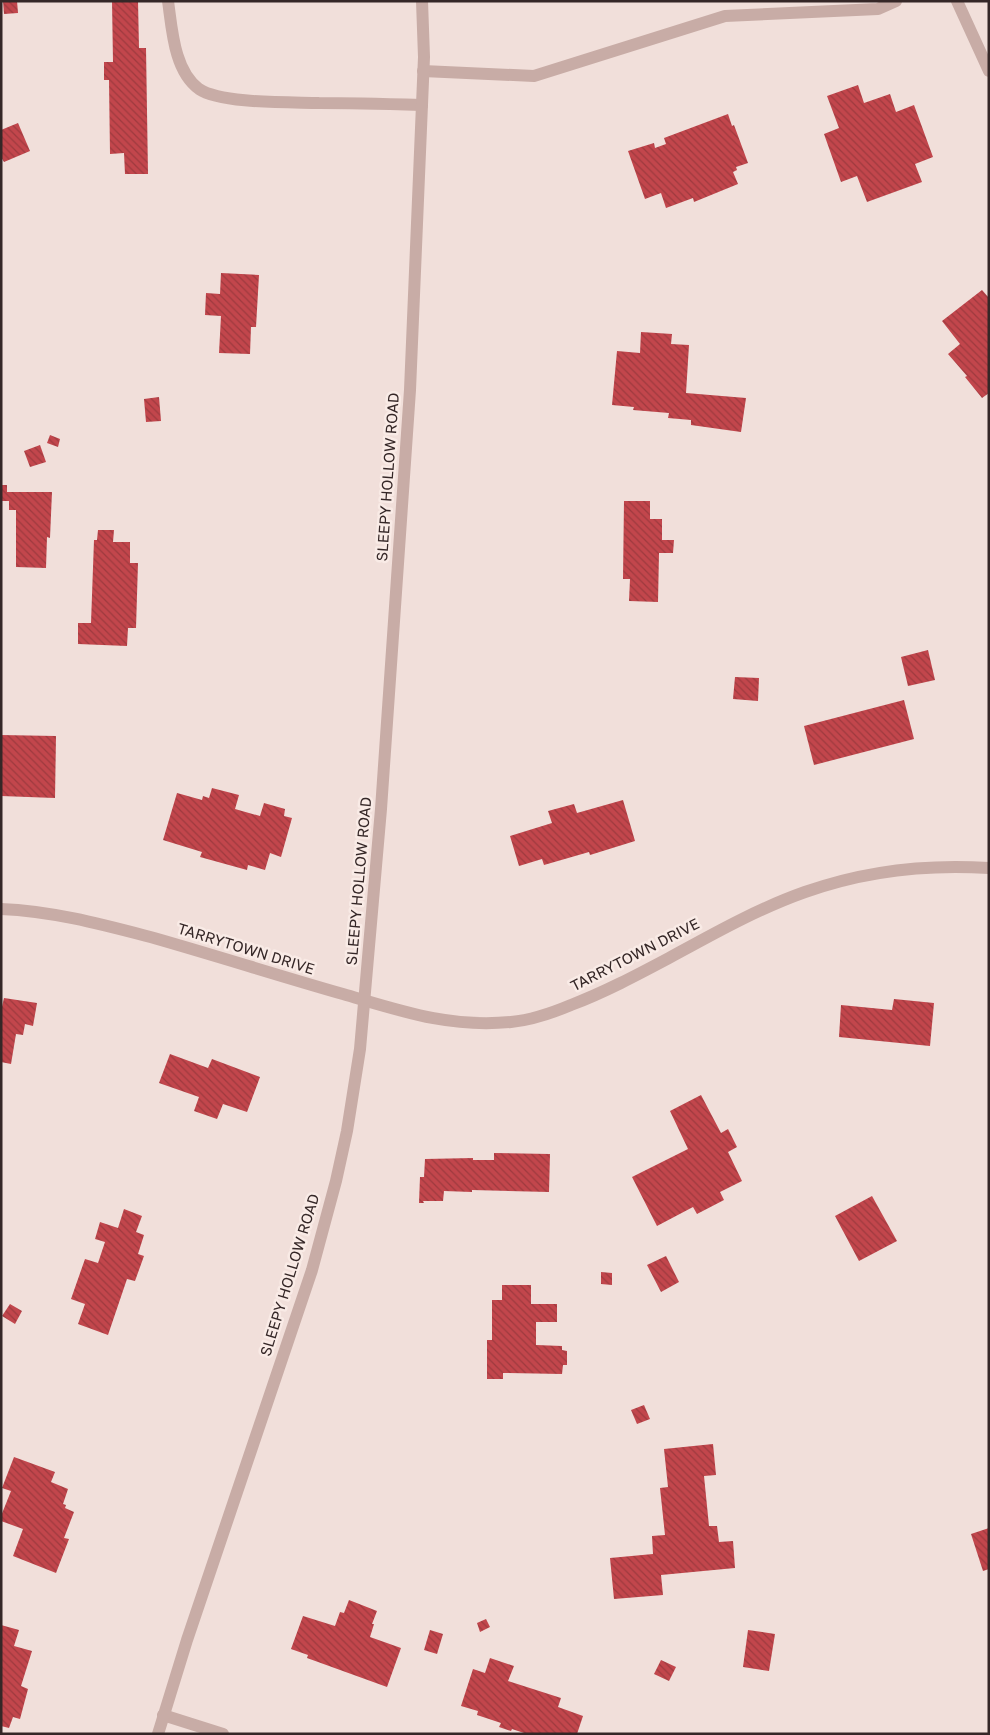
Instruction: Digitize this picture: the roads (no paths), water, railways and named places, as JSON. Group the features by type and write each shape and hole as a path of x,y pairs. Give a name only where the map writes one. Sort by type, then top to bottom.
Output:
{"street":[{"path":"168,1 176,51 187,76 199,89 215,96 259,101 422,105"},
{"name":"SLEEPY HOLLOW ROAD","path":"158,1734 186,1640 312,1270 336,1181 347,1131 360,1049 366,1001 381,809 410,390 422,105 422,1"},
{"path":"423,71 534,76 725,16 878,9 896,1"},
{"path":"957,1 989,71"},
{"name":"TARRYTOWN DRIVE","path":"1,909 54,915 100,924 423,1017 479,1024 514,1022 545,1015 594,996 630,979 731,924 804,892 851,878 914,867 989,868"},
{"path":"163,1715 223,1734"}]}
